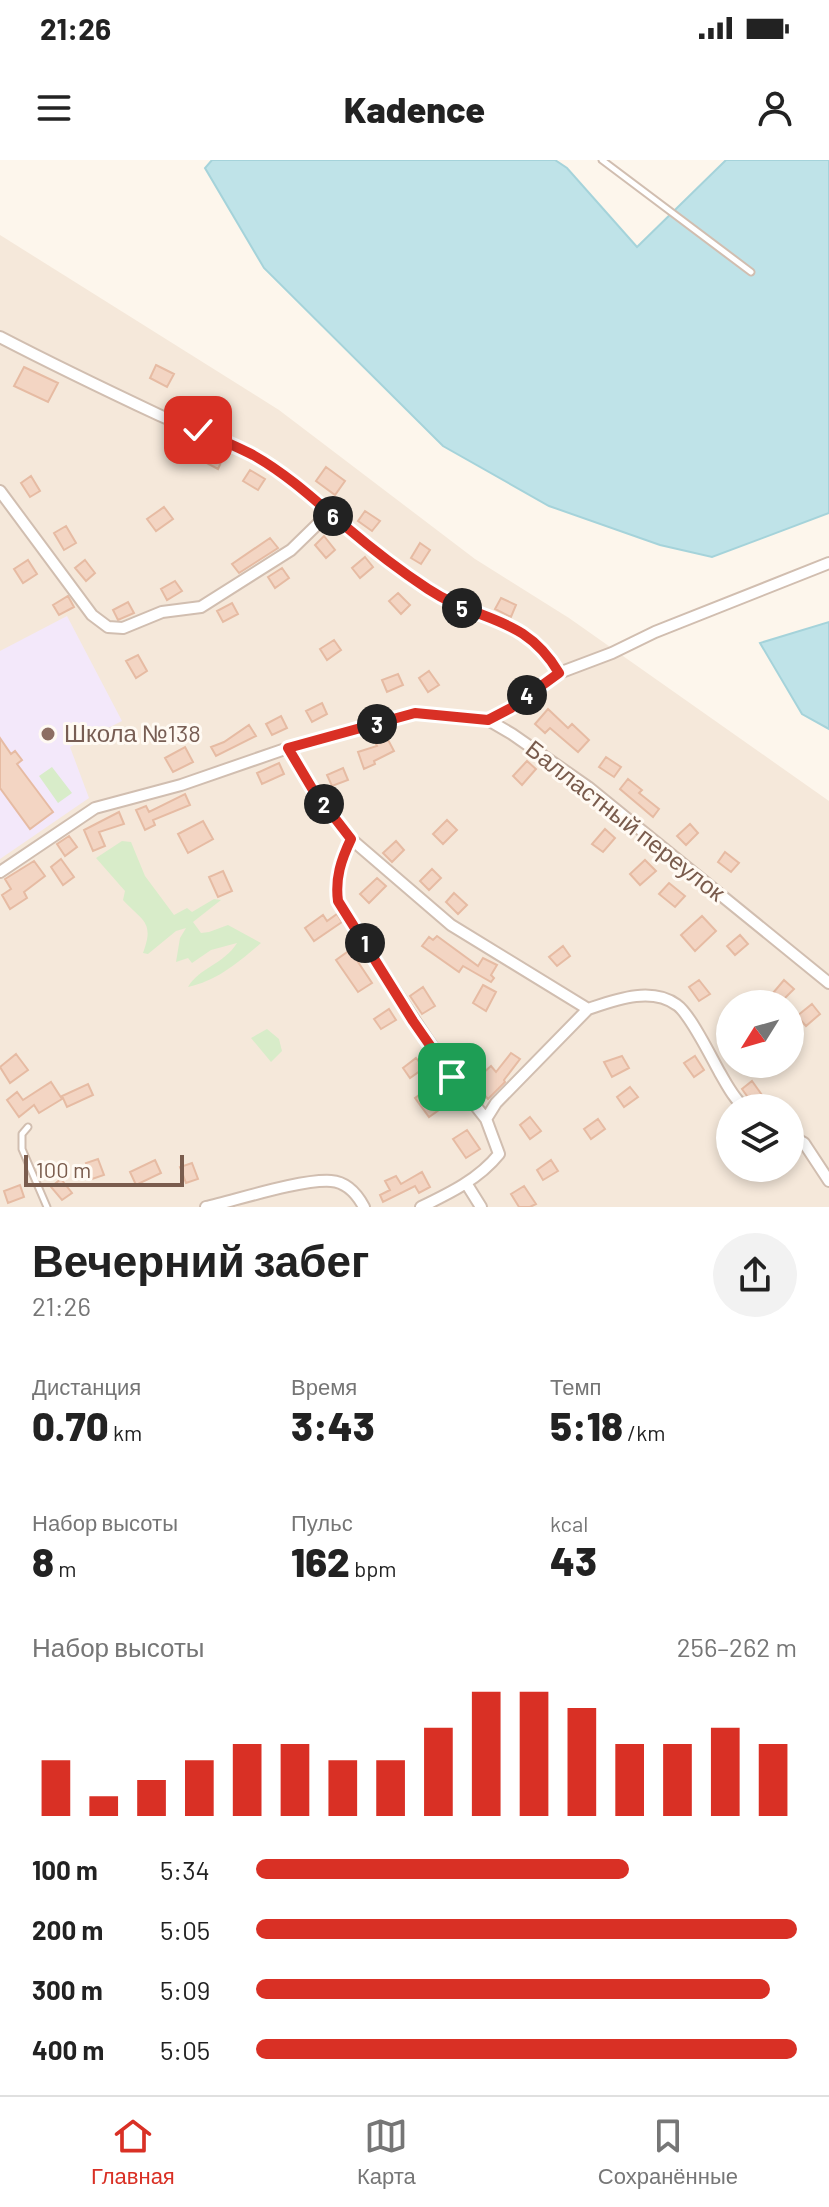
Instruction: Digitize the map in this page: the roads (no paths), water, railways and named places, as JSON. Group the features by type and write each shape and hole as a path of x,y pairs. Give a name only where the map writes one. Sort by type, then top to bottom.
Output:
{"street":[{"path":"0,337 160,415 253,455 287,478 394,566 432,592 462,608 516,627 543,650 559,673"},
{"path":"0,491 92,615 108,627 123,628 162,612 201,607 215,601 291,550 329,513"},
{"path":"488,720 511,708 559,673 829,563"},
{"name":"Балластный переулок","path":"0,872 95,808 181,785 288,748 415,713 488,720 588,787 829,983"},
{"path":"288,748 313,790 351,839 451,925 588,1009"},
{"path":"351,839 336,883 338,901 413,1021 486,1119 499,1154 489,1167 466,1183 421,1207"},
{"path":"486,1119 501,1095 588,1009 642,996 664,999 679,1006 734,1094"},
{"path":"804,1143 829,1181"},
{"path":"206,1207 333,1181 349,1188 364,1207"},
{"path":"466,1183 481,1207"}],"lane":[{"path":"602,160 751,272"},
{"path":"28,1127 22,1134 22,1149 47,1207"}],"water":[{"path":"212,160 555,160 567,168 637,247 726,160 829,160 829,513 712,557 660,545 549,506 443,446 264,268 205,168"},
{"path":"829,622 829,729 802,714 760,643"}],"place":[{"name":"Школа №138","path":"48,734"}]}
